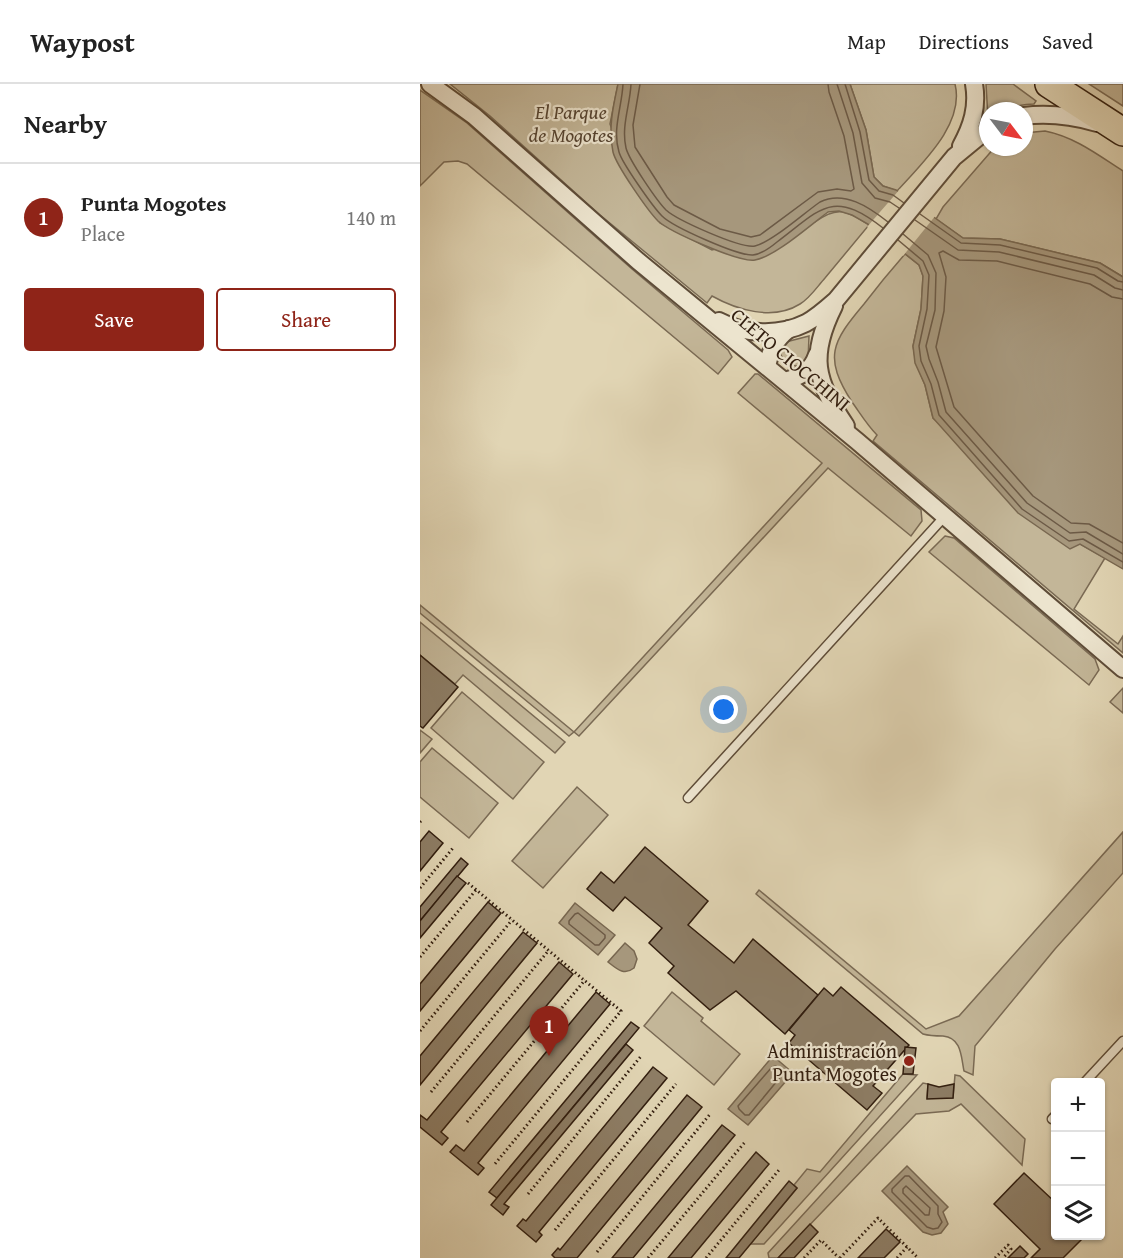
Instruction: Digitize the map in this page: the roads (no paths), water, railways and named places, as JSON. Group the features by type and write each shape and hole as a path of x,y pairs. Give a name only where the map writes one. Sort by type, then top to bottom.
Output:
{"main road":[{"path":"1049,84 1121,130"}],"street":[{"name":"CLETO CIOCCHINI","path":"430,84 474,116 629,253 857,441 1123,669"},
{"path":"695,307 742,330 764,332 789,329 812,320 836,300 954,157 969,132 974,116 976,100 974,84"},
{"path":"1033,115 1080,118 1121,130"},
{"path":"954,157 979,136"},
{"path":"785,381 803,375 809,370 817,355 821,333 836,300"},
{"path":"767,366 770,350 789,329"},
{"path":"817,355 821,381 830,400 857,441"}],"lane":[{"path":"688,798 945,516"},
{"path":"1090,1078 1123,1041"}],"water":[{"path":"618,84 850,84 866,130 874,177 883,186 896,190 963,238 1000,239 1100,263 1123,277 1123,569 1080,544 1070,549 1018,513 933,418 925,385 915,363 913,346 921,309 923,276 919,265 868,224 839,211 828,212 773,253 755,260 747,260 721,252 665,226 658,221 640,198 613,152 611,126"},
{"path":"575,903 615,935 598,955 559,923"},
{"path":"625,943 634,951 637,959 634,968 621,971 608,962"},
{"path":"773,1056 793,1073 748,1125 728,1109"},
{"path":"907,1166 948,1207 943,1212 948,1224 941,1233 932,1235 923,1232 882,1191"}],"place":[{"name":"Punta Mogotes","path":"549,1056"},
{"name":"Administración Punta Mogotes","path":"909,1061"}],"park label":[{"name":"El Parque de Mogotes","path":"571,122"}]}
